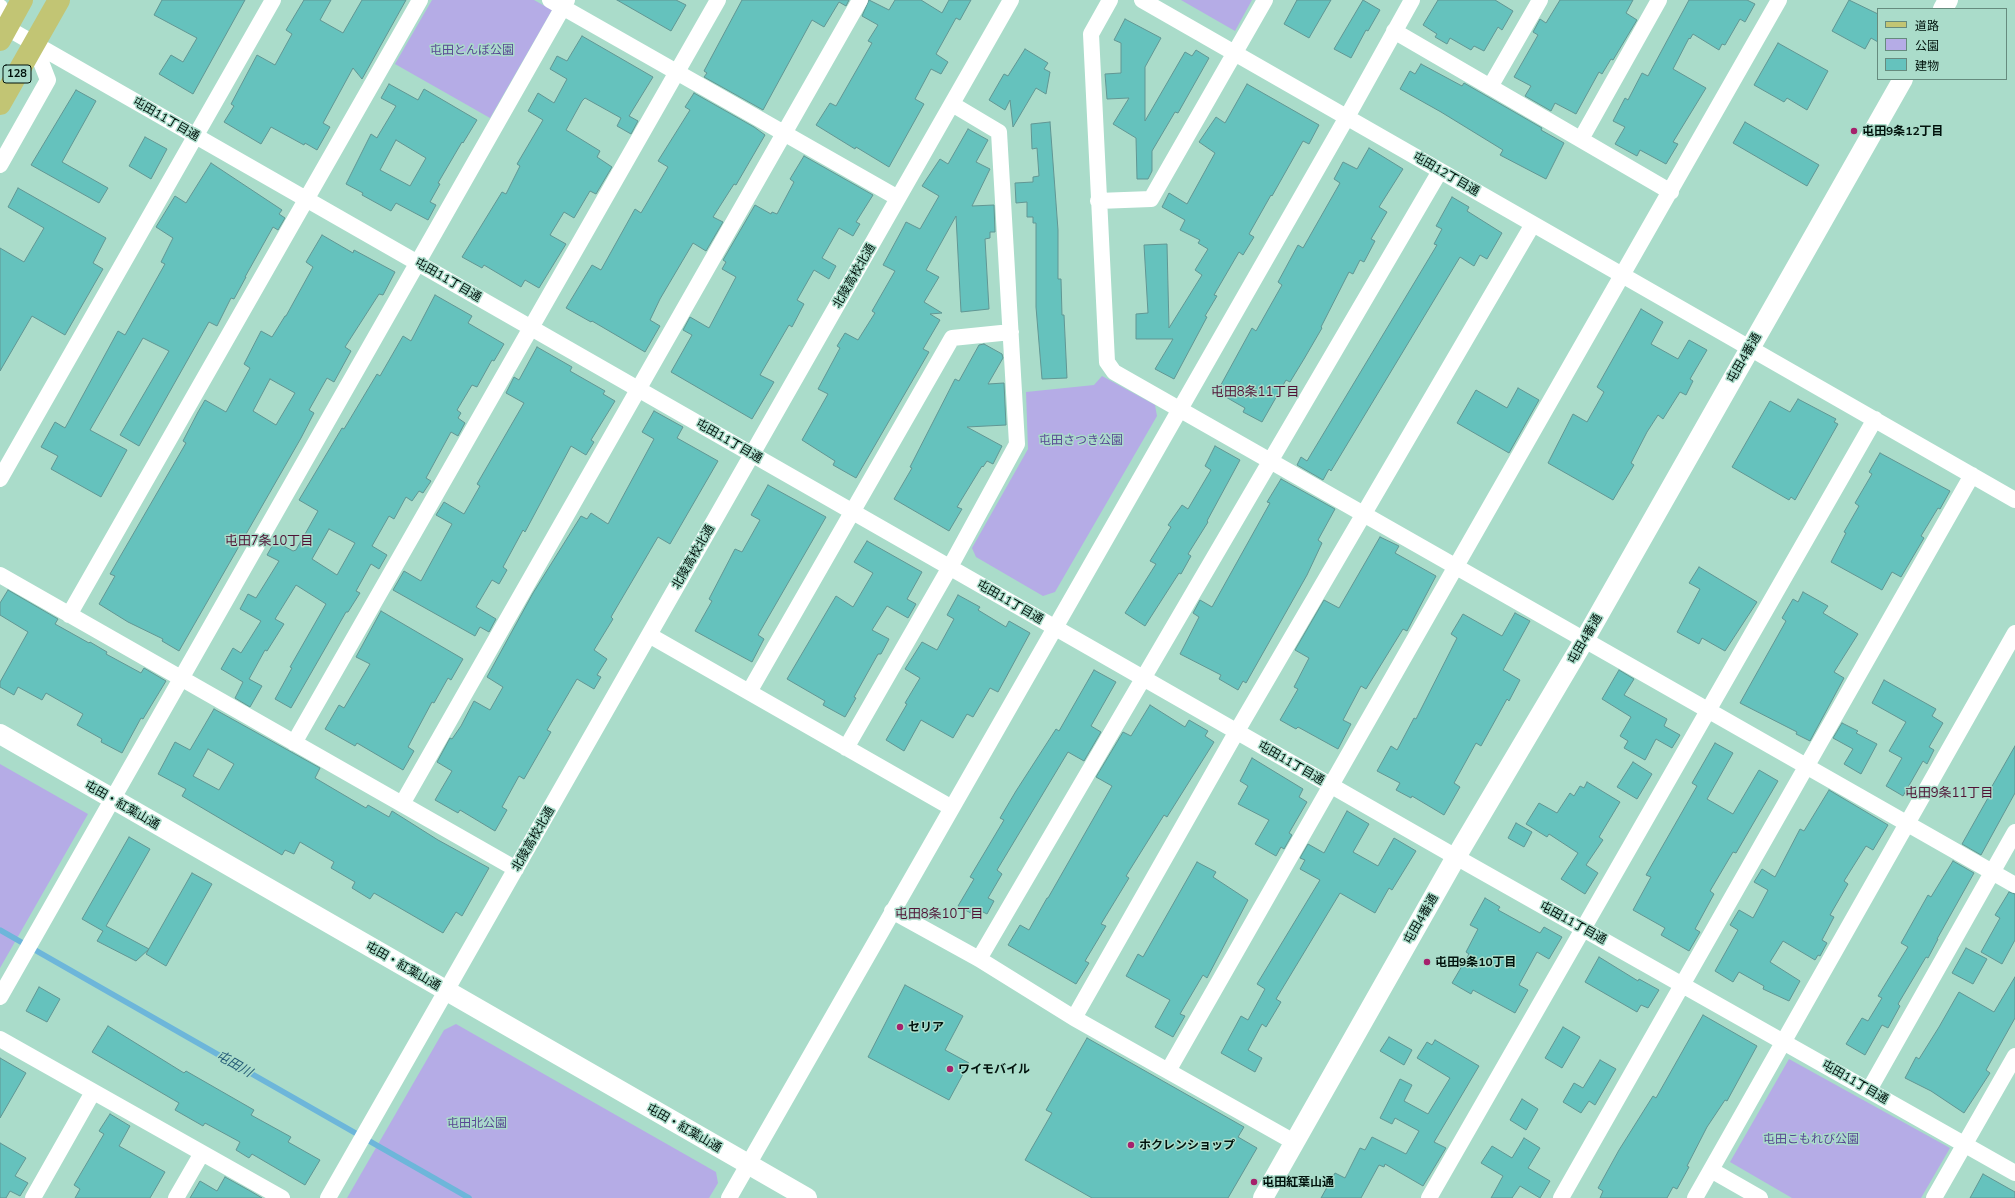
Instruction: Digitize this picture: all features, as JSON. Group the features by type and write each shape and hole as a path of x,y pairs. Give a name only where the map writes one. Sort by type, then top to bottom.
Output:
{"main road":[{"path":"2,31 22,0"},
{"name":"128","path":"0,104 59,0"}],"street":[{"path":"0,479 273,0"},
{"path":"69,614 420,0"},
{"path":"294,743 718,0"},
{"path":"402,804 860,0"},
{"name":"北陵高校北通","path":"328,1198 1011,0"},
{"path":"1110,0 1091,34 1107,362 1114,372 1180,408 2015,885"},
{"name":"屯田12丁目通","path":"1142,0 2015,500"},
{"path":"1098,200 1151,199 1265,0"},
{"path":"729,1198 1347,117 1412,0"},
{"path":"1490,87 1540,0"},
{"path":"1581,139 1659,0"},
{"path":"1168,1071 1671,192 1779,0"},
{"path":"0,997 418,263 560,2 677,72 898,198"},
{"path":"0,7 2,31"},
{"name":"屯田11丁目通","path":"2,31 34,44 1144,677 1456,857 2015,1173"},
{"path":"1394,32 1671,192"},
{"path":"0,165 48,80 34,44"},
{"name":"屯田4番通","path":"1263,1198 1456,857 1585,639 1902,80"},
{"path":"846,748 950,567 1017,444 999,132 952,104"},
{"path":"979,959 1440,171"},
{"path":"1074,1018 1237,731 1533,224"},
{"path":"749,692 952,338 1011,332"},
{"path":"1429,1198 1875,419"},
{"path":"1561,1198 1972,475"},
{"path":"0,575 516,869"},
{"path":"1695,1198 1785,1042 2015,633"},
{"path":"649,635 952,808"},
{"name":"屯田・紅葉山通","path":"0,734 807,1198"},
{"path":"1869,1090 2015,832"},
{"path":"892,911 979,959 1074,1018 1294,1142"},
{"path":"0,1039 282,1198"},
{"path":"1934,1198 2015,1056"},
{"path":"33,1198 93,1092"},
{"path":"176,1198 202,1153"},
{"path":"1711,1170 1760,1198"}],"green space":[{"name":"屯田とんぼ公園","path":"432,0 534,0 552,10 490,118 395,64"},
{"path":"1181,0 1252,0 1235,31"},
{"name":"屯田さつき公園","path":"1102,376 1155,405 1157,416 1055,592 1043,596 976,557 972,548 1028,449 1026,392 1094,385"},
{"path":"0,764 88,814 0,968"},
{"name":"屯田北公園","path":"456,1024 716,1172 718,1183 709,1198 347,1198 444,1030"},
{"name":"屯田こもれび公園","path":"1789,1059 1950,1148 1921,1198 1792,1198 1730,1162"}],"building":[{"path":"162,0 245,0 193,94 159,74 171,55 183,62 197,38 154,15"},
{"path":"304,0 331,0 320,20 343,33 362,0 406,0 362,79 353,68 323,123 330,127 317,150 305,143 304,145 271,127 261,144 224,122 234,106 231,104 257,55 275,65 292,34 286,30"},
{"path":"617,0 676,0 686,5 671,31"},
{"path":"742,0 849,0 846,6 839,2 824,27 812,20 763,110 704,77 707,73 704,71"},
{"path":"869,0 889,10 895,0 921,0 942,13 949,0 971,0 960,20 956,18 936,54 948,62 941,74 931,69 915,99 924,104 889,167 856,147 855,149 816,125 830,103 836,106 872,43 868,41 878,25 862,16"},
{"path":"1297,0 1331,0 1309,38 1284,24"},
{"path":"1363,0 1380,10 1368,31 1366,30 1351,58 1334,49"},
{"path":"1438,0 1495,0 1513,11 1502,30 1498,27 1484,51 1474,46 1471,50 1450,38 1447,44 1435,37 1437,34 1423,25"},
{"path":"1560,0 1633,0 1626,13 1637,20 1613,60 1611,59 1602,74 1599,72 1576,114 1555,103 1551,111 1525,96 1531,86 1514,77 1538,35 1533,32 1540,19 1546,23"},
{"path":"1689,0 1747,0 1755,4 1745,22 1740,19 1725,45 1722,44 1719,50 1693,34 1690,39 1689,38 1673,69 1706,88 1673,142 1678,144 1666,164 1640,150 1637,156 1615,144 1625,127 1613,121 1625,98 1628,100 1642,73 1648,76"},
{"path":"1849,0 1877,14 1877,41 1871,38 1865,49 1832,31"},
{"path":"1125,19 1161,38 1145,67 1145,121 1185,52 1192,56 1196,50 1209,58 1178,113 1175,112 1152,151 1152,171 1148,179 1137,179 1136,138 1113,124 1129,98 1107,99 1105,74 1121,73 1121,43 1114,40"},
{"path":"582,36 653,77 629,116 638,121 631,134 617,126 621,118 585,98 582,101 566,130 600,151 597,157 612,167 596,194 590,191 574,218 564,212 550,235 566,244 539,288 525,280 521,287 484,265 482,268 462,257 502,192 506,194 520,166 517,164 543,120 528,111 538,93 554,103 567,79 550,69 557,56 567,61"},
{"path":"1778,43 1828,71 1807,110 1787,98 1784,102 1754,85"},
{"path":"1025,49 1048,63 1044,69 1050,72 1046,94 1036,88 1013,127 1010,100 1005,110 989,100 1004,74 1008,76"},
{"path":"1421,64 1462,86 1464,83 1542,128 1541,130 1564,143 1546,179 1500,155 1503,150 1400,89 1410,71 1415,74"},
{"path":"389,84 418,100 424,89 477,120 438,183 440,184 430,202 436,205 428,220 396,203 391,211 362,195 363,193 346,184 371,134 377,138 396,106 381,98","holes":["396,140 426,158 410,186 380,170"]},
{"path":"1247,84 1319,125 1309,144 1303,141 1272,196 1271,195 1249,234 1254,237 1243,255 1239,252 1214,295 1217,296 1205,316 1207,317 1174,379 1155,369 1173,339 1136,339 1136,314 1148,313 1144,245 1167,244 1169,328 1202,275 1195,270 1208,249 1198,243 1200,240 1180,230 1185,220 1162,207 1169,193 1187,204 1215,153 1199,142 1216,117 1225,123"},
{"path":"76,90 96,101 62,162 108,188 99,203 31,165"},
{"path":"694,93 754,127 765,135 736,185 734,184 713,217 723,222 706,251 693,243 660,299 650,320 660,326 645,352 592,321 591,322 566,308 592,265 601,270 635,209 641,213 668,167 658,161 690,110 685,107"},
{"path":"1050,122 1058,230 1058,279 1061,279 1067,378 1042,379 1036,307 1036,223 1033,223 1033,217 1027,217 1027,202 1016,203 1015,183 1033,182 1033,177 1039,176 1037,148 1032,149 1031,124"},
{"path":"1745,122 1819,165 1807,186 1733,143"},
{"path":"968,129 988,140 976,162 990,169 972,206 994,205 995,232 990,232 990,238 985,239 989,309 961,312 956,216 926,270 939,277 924,302 942,313 930,314 940,320 923,349 929,352 856,478 833,465 835,461 802,440 828,394 818,389 840,348 837,346 845,333 858,340 875,313 872,311 895,271 883,265 906,222 920,229 939,196 922,186 940,159 948,164"},
{"path":"145,137 167,149 151,179 129,166"},
{"path":"1369,148 1403,169 1379,207 1387,212 1371,239 1375,241 1364,262 1360,260 1353,274 1349,272 1321,327 1322,328 1290,382 1286,380 1262,422 1243,412 1245,408 1217,392 1252,328 1256,331 1282,285 1278,282 1298,245 1303,248 1340,183 1334,179 1343,162 1357,169"},
{"path":"804,156 873,195 856,222 860,224 853,236 839,228 822,258 836,266 829,279 814,270 797,300 804,304 792,327 789,325 760,375 774,382 752,419 671,372 692,335 683,330 690,317 709,328 736,277 722,269 726,262 723,260 755,205 771,214 772,212 777,214 794,182 790,179"},
{"path":"211,163 282,210 279,214 285,218 278,230 273,227 234,299 231,298 217,326 209,322 139,446 120,435 169,351 143,338 90,430 127,450 101,497 51,469 58,456 41,447 55,422 65,428 118,331 125,335 165,264 161,262 173,238 156,227 175,196 186,203"},
{"path":"18,188 106,238 93,263 103,269 65,335 32,316 0,371 0,248 24,262 44,228 8,207"},
{"path":"1452,197 1469,207 1467,211 1502,233 1487,259 1480,255 1474,266 1460,257 1331,471 1329,469 1323,480 1297,465 1301,457 1307,461 1437,245 1434,244 1442,229 1436,226"},
{"path":"322,235 353,253 354,250 395,272 383,295 379,294 345,347 351,351 334,382 327,378 309,410 314,413 301,438 179,651 162,641 163,639 128,622 99,604 115,576 110,574 186,443 183,441 205,400 226,412 250,368 244,364 261,331 272,337 286,316 313,267 306,262","holes":["270,379 295,393 276,425 253,411"]},
{"path":"435,295 472,316 468,323 504,344 494,361 492,360 477,387 472,385 457,410 461,413 458,418 465,423 458,436 451,432 426,478 431,481 423,493 419,491 412,501 406,497 394,519 389,516 372,546 387,555 379,569 371,564 356,591 360,593 348,612 346,612 291,708 275,699 292,668 290,667 326,604 296,585 275,619 284,624 267,651 265,650 249,679 262,686 250,707 235,698 243,682 221,669 233,648 241,653 261,621 240,609 248,594 256,598 279,561 267,555 275,541 293,551 296,550 318,511 299,500 342,428 344,429 377,374 380,376 403,336 411,341","holes":["329,529 355,543 337,575 312,559"]},
{"path":"1641,309 1663,322 1651,344 1678,359 1689,340 1707,350 1690,379 1693,381 1686,395 1680,392 1663,419 1658,415 1647,432 1631,463 1634,465 1613,500 1548,463 1573,414 1587,422 1604,392 1597,387"},
{"path":"984,344 1002,354 1003,358 988,384 1004,383 1006,425 967,427 1002,446 993,464 987,461 983,467 982,466 957,507 962,509 949,531 894,499 912,468 910,467 955,379 959,381 979,345"},
{"path":"537,347 572,367 570,371 605,391 603,394 615,401 591,440 594,442 586,455 571,446 525,532 523,530 503,567 507,570 499,584 492,580 476,607 496,619 489,632 480,627 475,636 393,590 404,571 421,581 452,524 436,515 444,502 464,514 480,486 477,484 524,403 506,393 514,377 519,380"},
{"path":"1518,388 1539,400 1509,453 1457,423 1476,390 1507,408"},
{"path":"1798,399 1836,419 1834,422 1838,424 1795,500 1791,497 1789,500 1732,467 1770,401 1790,412"},
{"path":"654,411 683,427 677,438 718,461 670,544 658,537 611,617 613,619 594,650 607,659 597,675 601,677 594,689 577,679 547,730 551,732 524,779 519,776 502,807 507,810 495,831 460,810 458,813 435,800 452,771 437,762 450,738 452,739 461,726 474,701 490,710 503,687 487,677 533,593 581,516 587,519 591,513 608,524 654,439 642,432"},
{"path":"1215,446 1240,460 1207,521 1208,522 1188,554 1191,556 1181,574 1179,573 1145,626 1125,613 1156,564 1150,561 1171,527 1168,525 1182,505 1188,509 1211,470 1205,466"},
{"path":"1880,453 1950,491 1940,509 1938,508 1921,536 1924,538 1901,577 1892,572 1882,590 1831,562 1846,533 1844,532 1859,506 1855,503 1872,474 1869,472"},
{"path":"1281,479 1335,509 1318,540 1322,543 1307,575 1246,683 1243,681 1238,690 1219,679 1221,675 1180,654 1199,617 1193,613 1200,600 1212,607 1270,503 1267,502"},
{"path":"768,485 826,517 758,635 764,639 752,662 695,631 712,601 709,599 735,549 742,552 760,520 751,515"},
{"path":"1380,537 1399,546 1395,553 1436,576 1407,631 1403,629 1366,689 1361,686 1343,720 1351,724 1338,749 1298,727 1296,729 1280,720 1298,689 1294,687 1309,658 1295,650 1324,600 1339,608"},
{"path":"867,541 922,572 907,599 916,604 908,618 887,606 872,630 889,639 881,654 878,654 854,697 856,698 845,717 823,705 825,701 787,679 836,596 853,607 873,573 854,562"},
{"path":"1699,567 1757,602 1725,651 1702,638 1699,644 1677,632 1700,589 1689,583"},
{"path":"8,590 58,619 55,624 107,652 106,654 141,673 144,668 166,681 143,719 141,718 122,753 101,742 102,739 77,725 83,714 46,693 42,700 18,687 14,695 0,687 0,682 28,632 0,615 0,603"},
{"path":"1803,592 1828,606 1823,613 1858,634 1834,672 1844,678 1810,741 1796,734 1797,732 1740,703 1786,621 1782,618 1793,599 1798,602"},
{"path":"958,595 980,607 978,610 1006,627 1009,621 1030,633 998,692 990,688 973,717 967,714 953,738 921,720 904,751 886,740 920,678 905,669 922,642 937,650 954,619 947,615"},
{"path":"381,611 463,659 451,680 448,678 434,703 432,702 408,747 414,751 403,770 357,743 355,746 325,729 339,705 344,708 370,664 356,657"},
{"path":"1515,613 1530,621 1503,670 1520,680 1509,701 1507,699 1481,746 1476,743 1454,783 1460,787 1444,815 1412,796 1411,798 1396,790 1400,783 1377,771 1391,746 1397,750 1414,718 1416,719 1457,638 1451,634 1463,614 1502,636"},
{"path":"1094,670 1116,682 1091,726 1101,732 1084,761 1068,752 997,870 1002,874 988,898 994,901 987,914 981,911 978,917 958,906 974,879 970,877 1004,820 1000,818 1016,791 1056,729 1059,731"},
{"path":"1619,670 1634,679 1624,695 1667,719 1664,726 1680,735 1672,748 1656,739 1645,760 1624,748 1628,741 1620,736 1631,717 1602,699"},
{"path":"1884,680 1936,709 1932,716 1943,723 1929,747 1934,750 1927,764 1923,761 1903,796 1886,786 1902,758 1889,751 1906,722 1872,703"},
{"path":"1150,705 1185,727 1189,720 1208,731 1205,736 1214,742 1167,817 1164,815 1126,876 1129,878 1101,924 1106,926 1085,961 1089,963 1076,984 1008,945 1020,925 1029,930 1048,898 1112,786 1096,777 1123,732 1131,736"},
{"path":"214,709 320,768 315,778 366,808 368,805 389,817 392,811 438,840 489,868 462,916 456,912 443,933 374,893 370,899 352,888 355,882 331,868 334,862 300,842 294,854 285,850 282,855 182,796 186,789 158,774 175,742 190,750","holes":["208,749 234,764 219,790 193,776"]},
{"path":"1842,723 1858,731 1856,733 1877,744 1861,774 1844,764 1853,749 1833,738"},
{"path":"1715,743 1733,753 1707,799 1733,814 1759,770 1778,781 1736,853 1733,852 1710,891 1714,894 1695,929 1700,932 1689,951 1661,935 1665,928 1633,910 1651,877 1646,875 1697,786 1692,783"},
{"path":"2015,746 2015,793 1981,855 1962,844"},
{"path":"1252,758 1303,789 1299,797 1307,802 1289,833 1292,835 1284,849 1281,847 1276,856 1255,844 1269,820 1238,804 1248,786 1240,781"},
{"path":"1633,762 1652,774 1637,799 1617,787"},
{"path":"1587,782 1620,802 1599,837 1603,840 1586,865 1598,873 1585,894 1561,879 1578,853 1549,834 1547,837 1526,824 1539,803 1557,813 1570,793 1574,796 1580,786 1584,788"},
{"path":"1829,790 1888,825 1873,850 1866,846 1844,881 1848,884 1830,915 1834,917 1822,940 1827,943 1820,956 1818,955 1815,960 1783,941 1770,962 1800,981 1789,1001 1763,989 1764,986 1739,972 1733,982 1715,971 1738,930 1730,925 1739,910 1753,918 1768,890 1754,882 1762,869 1775,877 1800,829 1804,831"},
{"path":"1347,811 1369,824 1353,852 1378,866 1394,838 1416,851 1392,890 1389,888 1375,913 1340,893 1276,999 1281,1002 1266,1027 1262,1024 1248,1050 1262,1058 1255,1072 1221,1053 1241,1016 1248,1020 1265,989 1257,984 1320,880 1300,869 1305,860 1300,858 1308,844 1324,853"},
{"path":"1516,823 1532,832 1524,847 1508,838"},
{"path":"129,837 150,849 106,926 149,949 136,961 97,941 103,931 82,919"},
{"path":"1953,861 1974,873 1928,958 1926,957 1898,1004 1900,1006 1888,1028 1882,1025 1865,1055 1846,1044 1862,1018 1868,1021 1882,998 1878,996 1908,947 1901,943 1928,895 1931,897"},
{"path":"1197,862 1216,872 1213,877 1248,900 1207,978 1203,975 1180,1014 1185,1016 1173,1037 1155,1027 1170,1000 1126,976 1138,954 1143,957"},
{"path":"192,873 212,884 166,966 146,954"},
{"path":"2009,892 2015,894 2015,940 2002,964 1981,952 2000,918 1995,915"},
{"path":"1485,898 1500,907 1498,910 1540,933 1544,927 1562,937 1549,959 1537,952 1519,985 1528,990 1515,1013 1473,990 1471,994 1452,983 1469,954 1466,952 1478,929 1470,925"},
{"path":"1966,948 1987,959 1973,984 1952,973"},
{"path":"1599,957 1638,981 1639,979 1659,990 1648,1008 1641,1005 1637,1012 1585,982"},
{"path":"2015,977 2015,1018 1986,1070 1990,1073 1964,1113 1931,1091 1905,1078 1916,1057 1919,1059 1959,992 1994,1012"},
{"path":"905,985 963,1016 945,1050 969,1063 949,1100 868,1057"},
{"path":"39,987 60,999 47,1022 26,1011"},
{"path":"1703,1015 1757,1046 1727,1101 1725,1100 1707,1127 1687,1166 1689,1167 1677,1189 1673,1187 1667,1198 1600,1198 1603,1191 1598,1188 1619,1150 1653,1096 1656,1098"},
{"path":"108,1026 184,1073 186,1071 254,1110 251,1115 291,1137 288,1142 320,1160 305,1185 252,1154 249,1158 236,1150 240,1142 205,1123 203,1126 175,1110 179,1103 92,1052"},
{"path":"1563,1027 1580,1037 1562,1068 1545,1058"},
{"path":"1389,1037 1412,1050 1404,1065 1380,1051"},
{"path":"1087,1038 1244,1127 1238,1137 1257,1148 1228,1198 1092,1198 1025,1160 1052,1113 1046,1110"},
{"path":"1435,1040 1479,1066 1434,1142 1446,1148 1423,1186 1385,1164 1384,1167 1379,1165 1361,1198 1321,1198 1335,1173 1345,1178 1360,1148 1365,1150 1372,1137 1406,1154 1419,1131 1395,1118 1392,1124 1380,1118 1400,1079 1412,1085 1404,1101 1428,1114 1450,1078 1417,1058 1427,1042 1432,1045"},
{"path":"0,1058 26,1073 0,1118"},
{"path":"1600,1060 1616,1069 1595,1105 1589,1101 1581,1113 1563,1102 1574,1083 1583,1088"},
{"path":"1522,1099 1538,1109 1526,1130 1510,1120"},
{"path":"110,1114 130,1126 119,1146 165,1172 150,1198 75,1198 80,1189 74,1185 104,1134 99,1131"},
{"path":"1524,1138 1540,1148 1528,1168 1550,1181 1540,1198 1520,1186 1512,1198 1491,1198 1503,1176 1481,1163 1492,1146 1512,1158"},
{"path":"0,1143 26,1158 15,1176 28,1183 20,1196 10,1191 6,1198 0,1198"},
{"path":"1983,1174 2015,1192 2015,1198 1970,1198"},
{"path":"225,1177 262,1198 190,1198 200,1181 217,1191"}],"waterway":[{"name":"屯田川","path":"0,930 469,1198"}],"place":[{"name":"屯田9条12丁目","path":"1854,131"},
{"name":"屯田9条10丁目","path":"1427,962"},
{"name":"セリア","path":"900,1027"},
{"name":"ワイモバイル","path":"950,1069"},
{"name":"ホクレンショップ","path":"1131,1145"},
{"name":"屯田紅葉山通","path":"1254,1182"}],"district":[{"name":"屯田8条11丁目","path":"1255,392"},
{"name":"屯田7条10丁目","path":"269,541"},
{"name":"屯田9条11丁目","path":"1949,793"},
{"name":"屯田8条10丁目","path":"939,914"}]}
